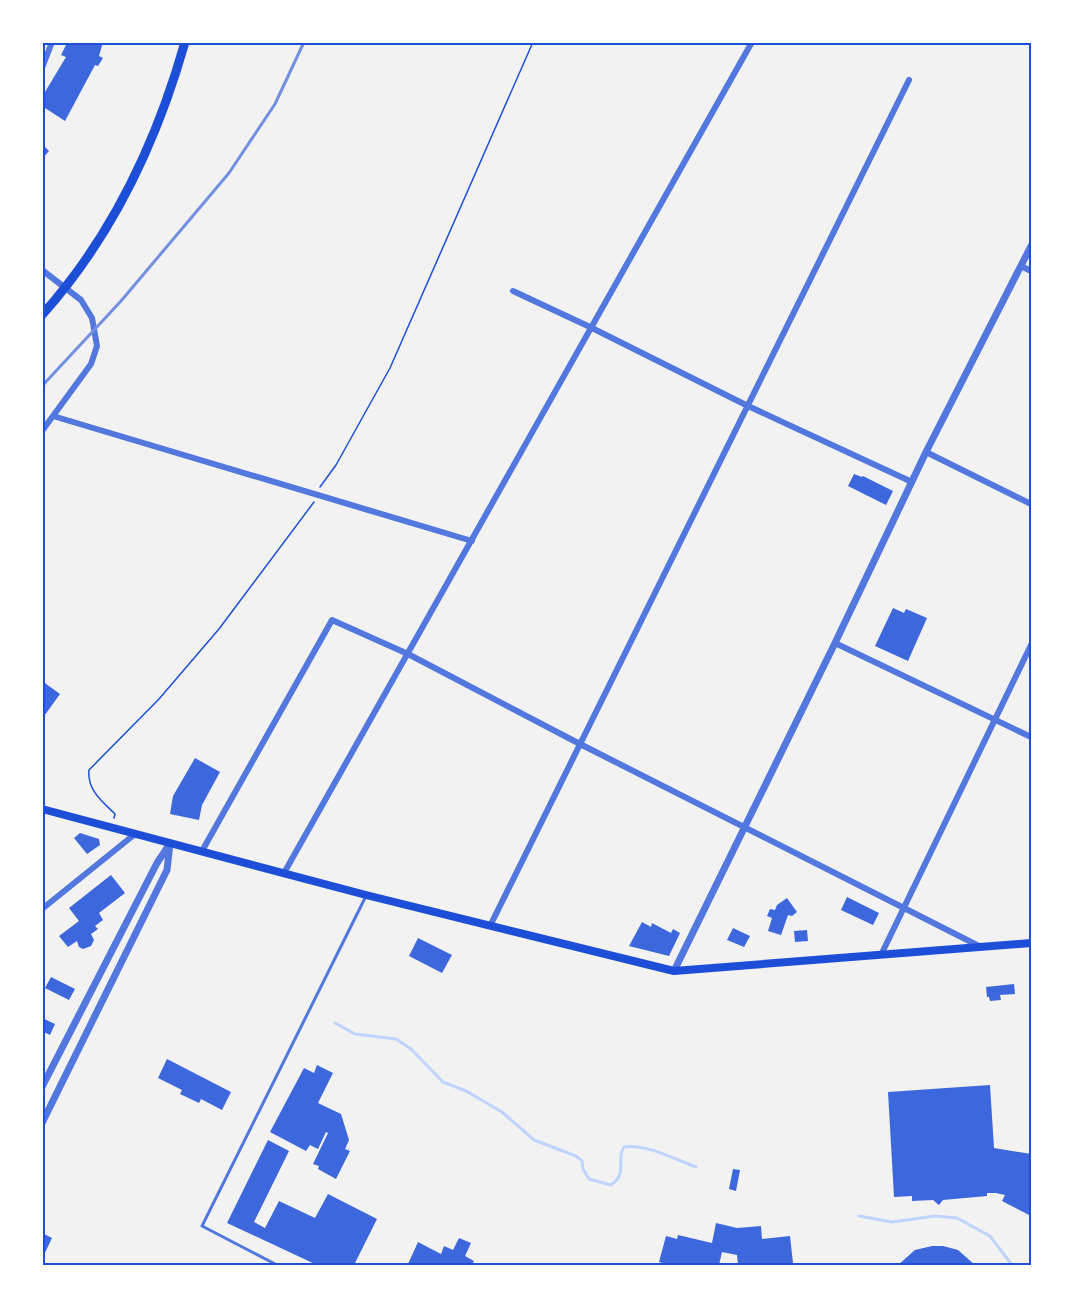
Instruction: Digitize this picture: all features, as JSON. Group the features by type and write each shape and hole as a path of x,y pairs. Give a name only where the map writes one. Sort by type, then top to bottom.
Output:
{"highway":[{"path":"42,315 89,254 129,186 164,107 185,42"}],"main road":[{"path":"42,809 366,895 674,971 1031,943"}],"street":[{"path":"42,68 52,42"},
{"path":"284,873 752,42"},
{"path":"490,926 909,81"},
{"path":"674,971 926,453 1031,246"},
{"path":"1021,266 1031,271"},
{"path":"42,270 81,300 92,318 97,346 91,364 42,430"},
{"path":"513,291 591,327 748,406 912,482"},
{"path":"53,416 472,541"},
{"path":"926,453 1031,504"},
{"path":"202,852 332,620 408,654 580,744 746,826 979,946"},
{"path":"835,643 1031,737"},
{"path":"881,955 1031,645"},
{"path":"42,909 135,834"},
{"path":"42,1087 157,863 170,843"},
{"path":"42,1123 168,870 170,843"}],"lane":[{"path":"277,1265 202,1226 366,895"}],"path":[{"path":"319,488 336,465 390,368 533,42"},
{"path":"113,821 115,814 92,791 88,779 89,770 159,699 219,629 314,502"}],"building":[{"path":"103,42 99,56 103,58 98,66 95,65 65,121 42,106 42,97 66,57 61,55 67,43"},
{"path":"42,144 49,151 42,159"},
{"path":"854,474 893,491 886,505 848,486"},
{"path":"893,608 904,613 906,609 927,618 908,661 875,646"},
{"path":"42,681 60,694 42,719"},
{"path":"195,758 220,772 202,805 199,820 170,814 173,796"},
{"path":"80,833 99,839 100,845 87,854 74,838"},
{"path":"111,875 125,893 99,913 103,920 95,926 98,929 91,934 94,940 91,946 83,949 79,947 77,941 68,947 59,936 79,921 69,908"},
{"path":"847,897 879,913 873,925 841,910"},
{"path":"787,898 797,912 792,916 788,915 781,935 768,931 772,918 767,916 770,909 775,910 777,905"},
{"path":"642,922 651,927 652,923 671,933 673,929 680,933 669,956 629,946"},
{"path":"733,928 750,936 744,947 727,940"},
{"path":"807,930 808,941 795,942 794,931"},
{"path":"418,938 452,955 442,973 409,956"},
{"path":"51,977 75,989 69,1000 45,988"},
{"path":"1014,984 1015,994 1000,995 1001,1000 990,1001 987,997 986,987"},
{"path":"42,1018 55,1024 50,1035 42,1031"},
{"path":"167,1059 231,1092 222,1110 201,1099 199,1103 180,1094 182,1090 158,1078"},
{"path":"317,1065 333,1073 318,1103 341,1114 349,1140 345,1149 350,1151 336,1179 313,1164 328,1133 326,1132 318,1149 310,1145 306,1151 270,1132 304,1068 314,1073"},
{"path":"990,1085 994,1148 1031,1154 1031,1216 1002,1201 1005,1195 996,1193 943,1200 939,1205 933,1200 912,1201 912,1196 894,1197 888,1092"},
{"path":"268,1140 289,1151 254,1222 265,1228 279,1201 315,1218 328,1194 377,1219 354,1265 317,1265 227,1223"},
{"path":"733,1169 740,1170 736,1191 729,1189"},
{"path":"716,1223 737,1228 761,1226 762,1239 790,1236 793,1263 738,1265 737,1255 722,1252 719,1265 670,1265 659,1262 666,1236 677,1239 678,1235 712,1243"},
{"path":"42,1233 52,1238 42,1259"},
{"path":"459,1238 471,1243 465,1256 474,1261 472,1265 408,1264 418,1242 441,1254 444,1246 453,1250"},
{"path":"932,1246 958,1250 975,1265 898,1265 915,1250"}],"waterway":[{"path":"335,1023 355,1034 396,1039 411,1049 443,1082 466,1091 502,1112 534,1140 576,1156 582,1161 583,1169 589,1179 611,1185 621,1171 624,1147 632,1146 651,1150 696,1167"},
{"path":"859,1216 892,1222 935,1216 957,1218 990,1236 1012,1265"}],"railway":[{"path":"42,386 121,301 229,173 275,104 304,42"}]}
